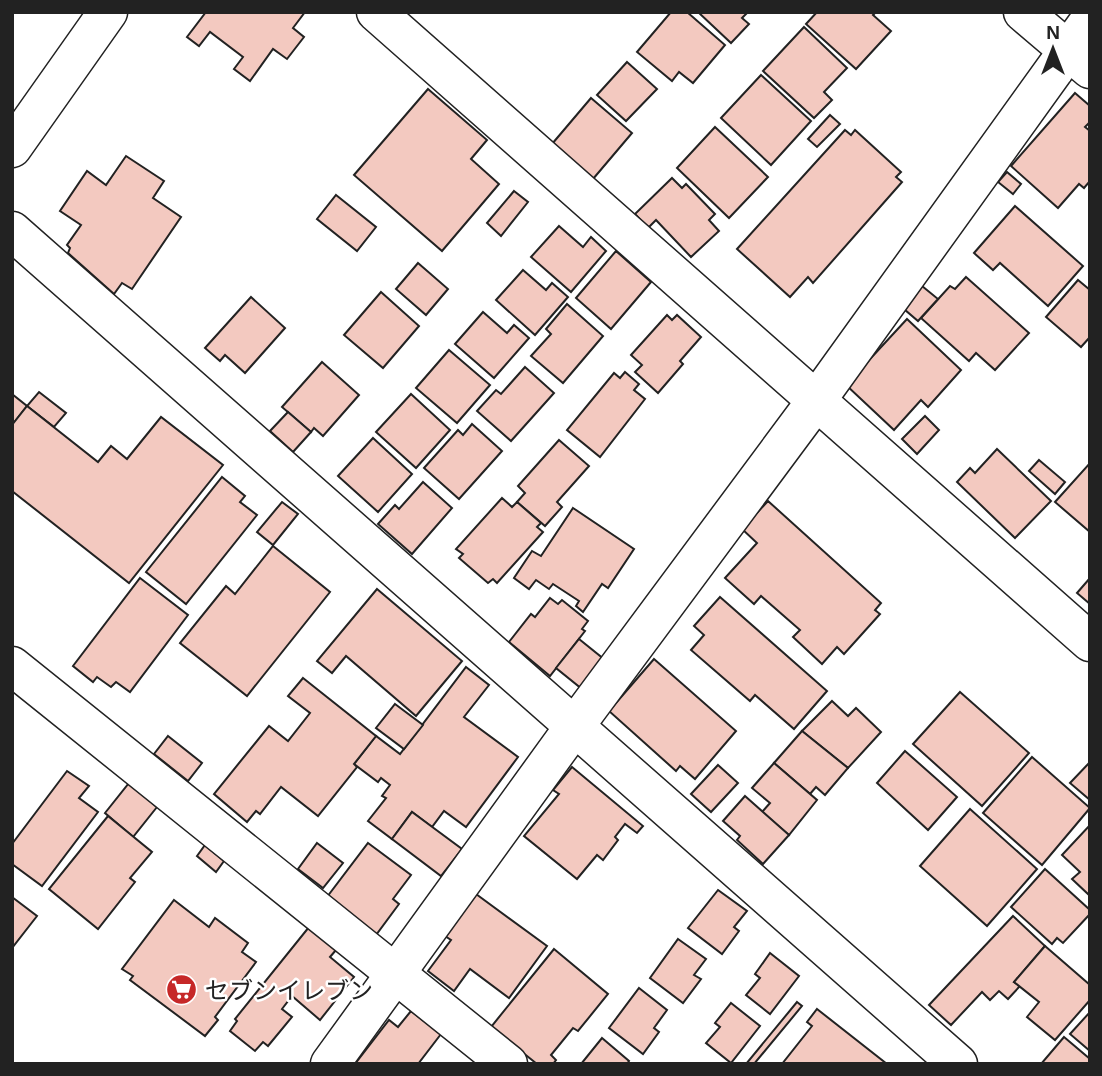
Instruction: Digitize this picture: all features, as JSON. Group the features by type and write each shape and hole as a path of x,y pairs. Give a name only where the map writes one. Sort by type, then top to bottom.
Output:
{"street":[{"path":"12,148 108,12"},
{"path":"376,12 1090,642"},
{"path":"330,1064 574,727 1082,46 1023,12"},
{"path":"12,231 958,1064"},
{"path":"12,666 508,1064"}],"building":[{"path":"206,12 305,12 293,28 304,37 287,59 273,49 250,81 234,69 243,57 210,32 199,46 187,37"},
{"path":"671,12 687,12 725,45 693,83 679,72 672,81 637,52"},
{"path":"698,12 748,12 742,18 749,24 731,43"},
{"path":"817,12 876,12 873,15 891,31 856,69 806,24"},
{"path":"804,27 847,68 824,92 832,100 814,118 763,71"},
{"path":"627,62 657,89 626,121 597,95"},
{"path":"761,75 811,121 771,165 721,118"},
{"path":"428,89 487,140 471,159 499,184 442,251 354,175"},
{"path":"1075,93 1090,106 1090,122 1085,127 1090,131 1090,181 1084,188 1079,184 1058,208 1011,166"},
{"path":"591,98 632,133 593,179 552,144"},
{"path":"830,115 840,124 817,147 808,139"},
{"path":"715,127 768,177 729,218 677,168"},
{"path":"845,130 851,135 855,130 901,172 896,177 902,182 813,283 808,277 790,297 737,249"},
{"path":"126,156 164,181 153,198 181,217 132,289 122,283 114,294 68,253 70,248 67,245 81,225 60,211 87,171 106,185"},
{"path":"1007,172 1021,184 1013,194 998,182"},
{"path":"672,178 682,188 686,184 715,214 709,220 719,231 691,257 656,220 648,228 635,214"},
{"path":"514,191 528,202 501,236 487,223"},
{"path":"336,195 376,227 357,251 317,219"},
{"path":"1015,206 1083,266 1048,306 1000,263 993,270 974,253"},
{"path":"559,226 583,247 591,237 606,251 571,292 531,257"},
{"path":"616,251 651,282 611,329 576,298"},
{"path":"418,263 448,289 426,315 396,289"},
{"path":"523,270 546,290 552,283 568,297 535,335 496,300"},
{"path":"966,277 1029,333 995,370 976,353 969,361 921,318 950,286 955,289"},
{"path":"1078,280 1090,290 1090,337 1081,347 1046,317"},
{"path":"922,286 938,299 918,321 904,309"},
{"path":"381,292 419,326 383,368 344,335"},
{"path":"251,297 285,328 245,373 225,355 220,361 205,348"},
{"path":"567,304 603,336 563,383 531,356 551,334 546,329"},
{"path":"483,312 507,333 514,325 529,338 494,378 455,344"},
{"path":"667,315 672,320 677,315 701,337 680,361 683,364 658,393 635,372 642,365 631,355"},
{"path":"907,319 961,370 928,407 921,400 894,430 846,385"},
{"path":"449,350 490,385 457,423 416,388"},
{"path":"322,362 359,395 323,436 314,428 311,432 282,407"},
{"path":"525,367 554,393 511,441 477,411 496,390 501,394"},
{"path":"625,372 639,384 634,390 645,399 600,457 567,430 614,373 620,378"},
{"path":"39,392 66,413 54,427 27,406"},
{"path":"12,394 27,406 12,425"},
{"path":"411,394 450,430 416,468 376,432"},
{"path":"27,406 98,462 111,446 127,459 161,417 223,465 129,583 12,491 12,425"},
{"path":"288,412 311,432 293,452 270,431"},
{"path":"925,416 939,430 917,454 902,439"},
{"path":"472,424 502,451 459,499 424,468 458,430 463,435"},
{"path":"373,438 412,474 378,512 338,476"},
{"path":"559,440 589,466 557,502 562,507 545,526 517,502 525,493 518,486"},
{"path":"997,449 1051,501 1015,538 957,482 970,468 975,473"},
{"path":"1039,460 1065,482 1055,494 1029,471"},
{"path":"1090,463 1090,532 1055,502"},
{"path":"222,477 245,496 240,502 257,515 186,604 146,572"},
{"path":"423,482 452,508 412,554 378,524 395,505 399,509"},
{"path":"502,498 512,507 517,502 541,523 537,527 543,532 497,583 493,579 488,583 459,558 463,554 456,549"},
{"path":"768,501 881,603 875,610 880,614 844,654 837,647 822,664 793,637 800,630 761,596 754,604 725,578 757,543 742,529"},
{"path":"282,502 298,514 273,545 257,532"},
{"path":"573,508 634,549 608,588 602,584 583,612 576,606 579,601 553,584 549,589 536,580 529,589 514,578 532,551 541,556"},
{"path":"273,546 330,592 247,696 180,643 226,586 235,594"},
{"path":"140,578 188,615 130,692 116,682 111,687 97,677 93,682 73,666"},
{"path":"1090,578 1090,604 1077,593"},
{"path":"377,589 462,661 416,716 346,656 332,673 317,661"},
{"path":"720,597 827,691 794,729 755,695 750,701 691,650 704,635 694,626"},
{"path":"550,598 558,604 562,600 588,621 582,629 585,631 550,676 509,642 531,614 535,617"},
{"path":"579,639 605,660 582,689 556,668"},
{"path":"654,659 736,731 695,779 680,766 676,771 609,711"},
{"path":"466,667 489,685 464,717 518,757 466,827 444,811 432,827 412,812 392,839 368,821 386,798 382,796 390,785 381,778 378,782 354,764 376,736 400,754"},
{"path":"303,678 376,736 354,764 357,767 318,816 281,787 260,814 256,811 247,822 214,794 269,726 288,741 310,713 288,696"},
{"path":"960,692 1029,753 982,806 913,744"},
{"path":"832,701 848,716 856,708 881,732 848,768 802,731"},
{"path":"395,704 423,725 404,749 376,728"},
{"path":"802,731 848,768 825,795 816,787 810,794 774,763"},
{"path":"168,736 202,763 188,781 154,754"},
{"path":"905,751 957,797 928,830 877,783"},
{"path":"1032,757 1090,808 1042,865 983,813"},
{"path":"1090,762 1090,800 1070,783"},
{"path":"774,763 817,800 789,835 762,812 770,803 752,788"},
{"path":"718,765 738,783 711,812 691,794"},
{"path":"572,767 643,826 637,833 625,824 615,837 618,840 603,860 597,855 577,879 524,836 559,794 553,790"},
{"path":"67,771 89,786 79,798 98,812 42,886 12,864 12,844"},
{"path":"129,783 157,807 133,837 105,813"},
{"path":"745,796 789,835 763,864 737,840 740,836 723,821"},
{"path":"970,809 1037,869 987,926 920,866"},
{"path":"412,812 462,849 441,876 392,839"},
{"path":"108,816 152,852 130,878 135,882 98,929 49,889"},
{"path":"1090,825 1088,894 1072,879 1080,872 1062,855"},
{"path":"317,843 343,863 323,888 298,869"},
{"path":"368,843 411,875 393,899 399,904 376,935 327,897"},
{"path":"205,845 224,861 216,872 197,856"},
{"path":"1045,869 1090,910 1090,914 1063,943 1057,938 1052,944 1011,907"},
{"path":"718,890 747,911 734,927 739,931 722,954 688,928"},
{"path":"476,894 547,946 509,998 470,969 454,991 428,971 451,940 445,936"},
{"path":"12,897 37,916 12,948"},
{"path":"174,900 209,927 215,918 248,943 242,952 256,962 215,1017 218,1020 205,1036 130,980 133,976 122,969"},
{"path":"1013,916 1045,946 1014,982 1020,986 1008,999 999,991 990,1000 982,992 951,1025 929,1005"},
{"path":"309,927 336,950 330,957 354,977 320,1020 292,996 282,1009 292,1017 268,1046 263,1042 255,1051 230,1031 237,1021 235,1019"},
{"path":"678,939 706,959 694,975 701,979 683,1003 650,978"},
{"path":"1045,946 1090,985 1090,1000 1055,1040 1027,1017 1039,1002 1014,982"},
{"path":"554,949 608,994 578,1031 573,1028 551,1055 556,1060 553,1064 537,1064 491,1027"},
{"path":"770,953 799,976 770,1014 746,995 760,978 755,974"},
{"path":"639,988 667,1010 654,1028 659,1032 643,1054 609,1028"},
{"path":"797,1002 802,1006 754,1064 746,1064"},
{"path":"731,1003 760,1026 731,1063 706,1043 720,1027 715,1023"},
{"path":"817,1009 887,1064 782,1064 812,1026 807,1022"},
{"path":"411,1011 441,1034 418,1064 355,1064 389,1020 398,1027"},
{"path":"1090,1012 1090,1051 1070,1034"},
{"path":"1064,1037 1090,1059 1090,1064 1041,1064"},
{"path":"602,1038 629,1061 627,1064 581,1064"}],"place":[{"name":"セブンイレブン","path":"182,990"}]}
